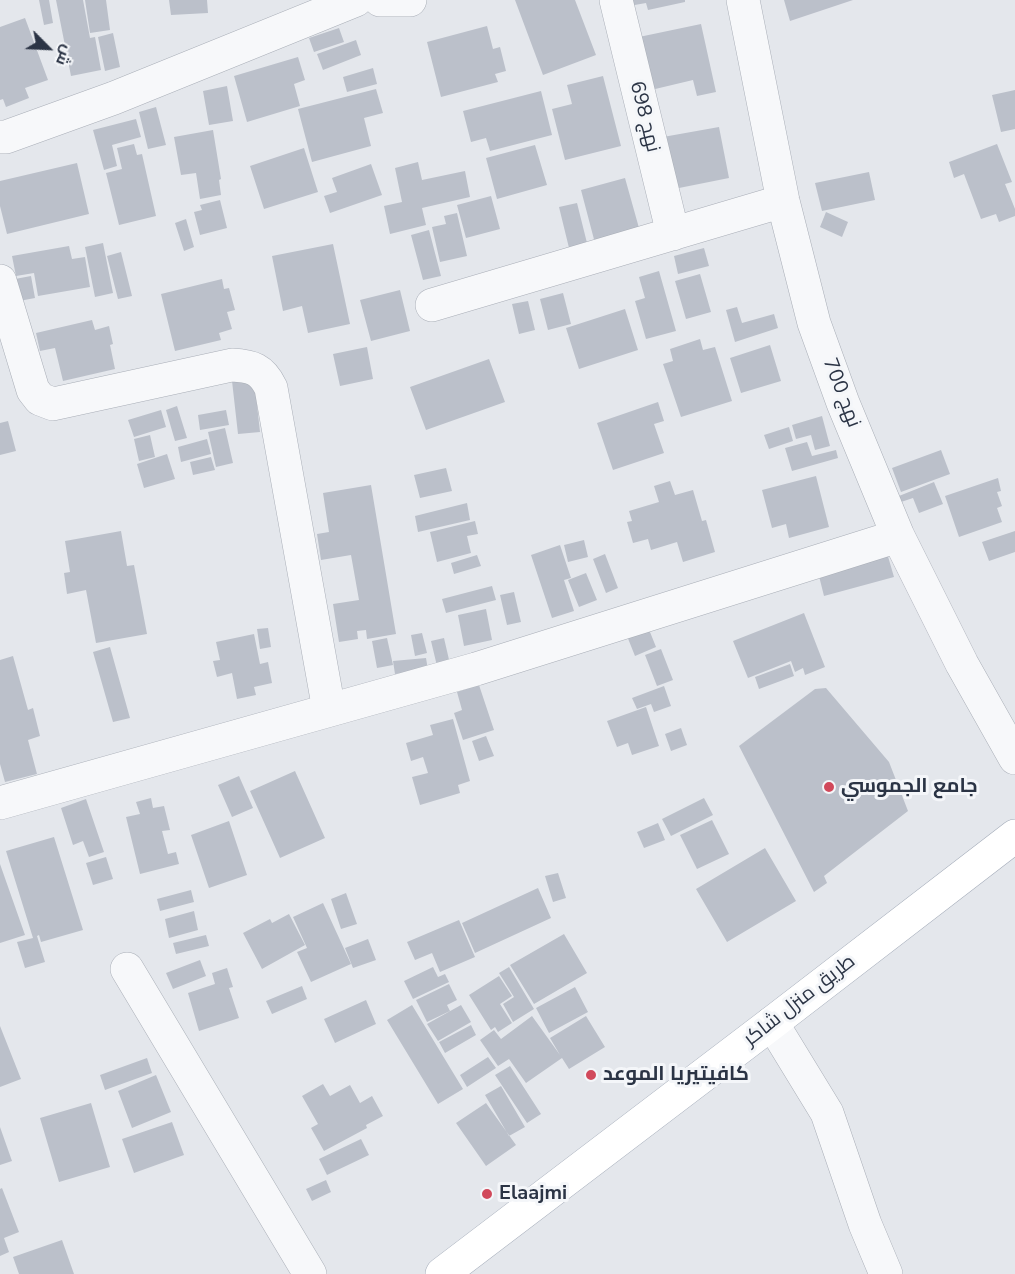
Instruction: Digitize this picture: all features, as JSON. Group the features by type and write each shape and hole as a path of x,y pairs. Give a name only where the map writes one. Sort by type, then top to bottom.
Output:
{"main road":[{"name":"طريق منزل شاكر","path":"442,1274 1015,836"}],"street":[{"path":"0,137 6,137 114,98 356,0"},
{"path":"380,0 410,0"},
{"name":"نهج 698","path":"615,0 673,234"},
{"name":"نهج 700","path":"743,0 783,201 814,323 843,402 898,536 962,664 1015,758"},
{"path":"432,305 783,201"},
{"path":"0,281 33,390 40,399 53,404 232,365 251,366 266,377 271,388 329,710"},
{"path":"0,803 476,669 898,536"},
{"path":"127,969 310,1274"},
{"path":"772,1023 826,1113 885,1274"}],"building":[{"path":"39,0 49,0 53,23 44,25"},
{"path":"56,0 83,0 90,38 95,37 101,70 71,76"},
{"path":"85,0 106,0 110,30 90,33"},
{"path":"169,0 207,0 208,13 171,15"},
{"path":"515,0 575,0 596,55 543,75"},
{"path":"627,0 685,0 685,2 648,10 646,3 629,6"},
{"path":"784,0 853,0 790,21"},
{"path":"25,18 48,80 25,88 29,98 6,107 3,99 0,100 0,27"},
{"path":"701,24 716,92 697,96 693,80 651,90 639,37"},
{"path":"487,26 493,49 500,47 506,71 495,74 498,82 441,97 427,42"},
{"path":"339,28 344,42 314,52 309,38"},
{"path":"113,33 120,67 105,71 98,37"},
{"path":"356,40 361,55 323,70 317,54"},
{"path":"298,57 305,80 294,84 300,106 247,122 234,76"},
{"path":"373,68 377,84 347,92 343,77"},
{"path":"603,76 621,146 565,160 552,109 572,104 567,85"},
{"path":"227,86 233,121 209,125 203,91"},
{"path":"376,89 383,113 364,118 371,146 312,162 298,109"},
{"path":"1015,90 1015,129 1001,132 992,95"},
{"path":"541,91 552,135 490,151 486,138 471,142 463,111"},
{"path":"156,107 166,145 148,149 139,112"},
{"path":"136,119 141,137 112,145 117,166 104,170 93,130"},
{"path":"719,127 729,178 674,189 663,137"},
{"path":"213,130 221,179 219,180 221,195 200,199 196,173 181,175 174,137"},
{"path":"134,144 137,155 142,154 156,216 119,225 106,173 122,169 117,148"},
{"path":"997,144 1012,182 1005,184 1015,209 1015,216 999,222 996,214 981,219 964,174 954,178 949,162"},
{"path":"535,145 547,185 497,199 486,158"},
{"path":"304,148 318,192 264,209 250,166"},
{"path":"418,162 422,180 465,171 470,197 422,208 426,225 390,234 384,206 402,202 395,168"},
{"path":"77,163 89,214 7,234 0,206 0,181"},
{"path":"371,164 382,195 330,213 324,196 337,192 332,178"},
{"path":"869,172 875,200 822,211 815,183"},
{"path":"625,178 639,228 596,247 581,190"},
{"path":"491,196 500,229 466,238 457,205"},
{"path":"220,200 227,228 200,235 194,212 202,210 200,205"},
{"path":"577,203 588,247 570,252 559,207"},
{"path":"826,212 848,222 842,237 820,227"},
{"path":"457,213 467,256 440,262 432,227 446,224 444,216"},
{"path":"186,219 194,247 184,251 175,223"},
{"path":"429,230 441,276 423,280 411,235"},
{"path":"103,243 113,293 95,297 85,247"},
{"path":"333,244 350,324 308,333 302,306 283,311 272,256"},
{"path":"69,246 72,259 85,257 90,287 38,296 34,273 16,276 12,256"},
{"path":"704,248 709,266 678,274 674,256"},
{"path":"121,252 132,296 118,299 107,256"},
{"path":"659,271 676,331 646,339 635,301 645,298 639,277"},
{"path":"700,274 711,312 686,319 675,281"},
{"path":"31,276 35,298 19,301 15,279"},
{"path":"222,279 224,289 229,288 235,310 227,312 232,329 219,333 221,340 175,351 161,294"},
{"path":"400,290 410,331 371,341 360,300"},
{"path":"563,293 571,324 548,330 540,299"},
{"path":"528,301 535,330 519,334 512,304"},
{"path":"737,307 742,323 774,314 778,328 735,342 726,310"},
{"path":"625,309 638,350 579,369 566,328"},
{"path":"92,320 95,330 109,326 115,369 63,381 55,348 40,351 36,333"},
{"path":"700,339 703,350 715,347 732,401 681,417 663,364 673,361 670,349"},
{"path":"770,345 781,381 741,393 730,358"},
{"path":"367,347 373,379 340,386 333,354"},
{"path":"489,359 505,402 426,430 410,387"},
{"path":"254,378 260,432 238,434 232,381"},
{"path":"658,402 664,421 654,424 664,453 613,470 597,423"},
{"path":"177,406 187,438 175,441 166,410"},
{"path":"161,410 166,427 134,437 128,420"},
{"path":"226,410 229,425 200,430 198,415"},
{"path":"822,416 830,446 815,450 811,435 796,439 792,425"},
{"path":"8,421 16,451 0,455 0,423"},
{"path":"789,427 793,441 769,449 764,435"},
{"path":"225,428 233,463 216,467 208,432"},
{"path":"150,435 155,457 139,461 134,439"},
{"path":"207,439 211,454 181,462 178,447"},
{"path":"807,442 812,456 836,450 838,458 792,471 785,448"},
{"path":"941,450 950,474 901,492 892,468"},
{"path":"167,454 175,479 144,488 137,464"},
{"path":"211,457 215,470 193,475 190,462"},
{"path":"446,468 452,491 420,498 414,475"},
{"path":"816,476 829,527 789,538 786,524 772,528 762,490"},
{"path":"998,478 1001,491 997,492 1002,506 997,508 1002,522 959,537 945,496"},
{"path":"670,481 675,495 693,490 702,521 706,520 715,552 683,562 677,542 651,550 648,539 633,543 627,522 632,521 629,511 659,502 654,486"},
{"path":"934,482 943,504 919,513 913,498 901,502 899,496"},
{"path":"371,485 396,634 367,639 366,630 357,631 358,639 339,642 333,604 359,600 351,555 321,560 317,534 329,532 323,493"},
{"path":"467,503 470,520 418,532 415,516"},
{"path":"475,521 478,534 467,536 471,553 437,562 430,532"},
{"path":"121,531 127,566 134,565 147,634 96,643 86,590 67,594 64,573 70,572 65,541"},
{"path":"1015,531 1015,552 989,561 982,542"},
{"path":"584,540 588,557 568,562 564,545"},
{"path":"560,545 571,578 564,580 574,611 552,618 531,555"},
{"path":"887,553 894,577 824,596 818,572"},
{"path":"605,554 618,588 606,593 593,559"},
{"path":"477,555 481,566 454,574 451,563"},
{"path":"586,573 597,600 579,607 568,580"},
{"path":"492,586 496,600 446,613 442,599"},
{"path":"514,592 521,622 507,625 500,595"},
{"path":"486,609 492,640 464,646 458,615"},
{"path":"804,613 825,667 805,675 803,668 795,672 791,661 748,678 733,641"},
{"path":"648,627 656,647 635,656 627,636"},
{"path":"268,628 271,647 260,649 257,629"},
{"path":"422,633 427,653 415,656 411,635"},
{"path":"254,634 260,664 268,662 272,683 254,687 256,695 237,699 232,673 217,677 213,661 220,660 216,642"},
{"path":"387,638 393,665 377,668 372,641"},
{"path":"444,638 450,664 437,666 431,641"},
{"path":"110,647 130,718 113,722 93,652"},
{"path":"661,649 673,680 657,686 645,655"},
{"path":"13,656 28,710 33,708 40,736 28,740 37,774 5,782 0,764 0,660"},
{"path":"426,658 428,670 395,674 393,661"},
{"path":"790,664 794,676 759,689 755,677"},
{"path":"479,685 494,730 463,740 454,713 462,710 457,692"},
{"path":"664,686 671,706 654,712 651,704 637,709 632,698"},
{"name":"جامع الجموسي","path":"826,688 889,762 908,811 824,876 827,883 814,892 739,746 815,689"},
{"path":"646,707 659,746 632,755 628,743 617,747 607,721"},
{"path":"453,719 470,781 458,785 460,793 420,805 412,777 428,773 423,757 411,761 406,743 433,735 430,725"},
{"path":"681,728 687,745 671,751 665,734"},
{"path":"486,736 494,756 479,761 472,741"},
{"path":"295,771 325,838 280,858 250,791"},
{"path":"239,776 253,808 232,817 218,785"},
{"path":"151,798 153,808 164,806 170,830 162,831 168,854 176,852 179,864 140,874 126,817 140,814 136,802"},
{"path":"704,798 713,815 671,836 662,819"},
{"path":"86,799 104,852 89,857 83,841 73,845 61,808"},
{"path":"712,820 729,854 697,869 680,835"},
{"path":"229,821 247,875 209,888 191,835"},
{"path":"658,823 665,840 644,848 637,832"},
{"path":"54,837 83,930 41,942 39,935 37,936 45,962 25,968 17,942 33,938 6,851"},
{"path":"765,848 796,901 727,942 696,889"},
{"path":"106,857 113,879 93,885 86,863"},
{"path":"0,864 25,935 0,943"},
{"path":"558,873 566,898 553,902 545,876"},
{"path":"538,888 551,918 475,953 462,923"},
{"path":"191,890 194,902 160,911 157,899"},
{"path":"346,893 357,924 341,929 331,899"},
{"path":"323,903 351,964 311,982 297,952 307,948 293,917"},
{"path":"194,911 198,930 169,938 165,919"},
{"path":"289,914 305,945 262,969 243,933 270,919 272,923"},
{"path":"459,920 475,957 440,972 432,953 415,960 407,942"},
{"path":"564,934 587,973 534,1004 510,965"},
{"path":"206,935 209,946 176,954 173,943"},
{"path":"368,939 376,960 353,968 345,948"},
{"path":"200,960 206,976 173,989 166,973"},
{"path":"433,967 438,977 445,974 449,982 413,999 404,981"},
{"path":"509,967 534,1009 513,1022 503,1004 514,997 499,973"},
{"path":"227,968 233,987 229,988 239,1018 199,1031 188,993 215,984 212,973"},
{"path":"499,976 512,996 500,1004 512,1023 498,1032 495,1027 491,1030 469,995"},
{"path":"449,984 457,1000 447,1005 450,1011 427,1022 416,1000"},
{"path":"302,986 307,999 272,1014 266,1001"},
{"path":"575,987 588,1012 549,1033 536,1008"},
{"path":"366,1000 376,1024 335,1043 324,1019"},
{"path":"412,1005 463,1089 438,1104 387,1020"},
{"path":"461,1005 471,1022 438,1041 427,1024"},
{"path":"532,1016 560,1055 550,1038 586,1016 605,1047 569,1069 562,1058 526,1083 509,1059 498,1066 480,1040 494,1030 501,1039"},
{"path":"471,1025 476,1035 445,1053 439,1042"},
{"path":"0,1026 21,1079 0,1087"},
{"path":"488,1057 496,1068 467,1087 460,1075"},
{"path":"147,1058 152,1073 105,1090 100,1075"},
{"path":"510,1066 541,1114 527,1123 495,1075"},
{"path":"156,1075 171,1112 132,1128 118,1091"},
{"path":"323,1084 330,1096 350,1085 360,1103 372,1096 383,1116 366,1125 367,1128 324,1151 311,1128 318,1124 302,1096"},
{"path":"501,1086 525,1127 509,1136 485,1095"},
{"path":"91,1103 110,1167 59,1182 40,1118"},
{"path":"486,1103 516,1145 486,1166 456,1123"},
{"path":"172,1122 184,1155 134,1173 122,1139"},
{"path":"0,1127 12,1161 0,1165"},
{"path":"361,1139 369,1155 327,1175 319,1159"},
{"path":"326,1180 331,1192 312,1201 306,1189"},
{"path":"2,1188 19,1232 4,1238 9,1252 0,1256 0,1189"},
{"path":"62,1240 74,1274 19,1274 13,1257"}],"place":[{"name":"جامع الجموسي","path":"829,787"},
{"name":"كافيتيريا الموعد","path":"591,1075"},
{"name":"Elaajmi","path":"487,1194"}]}
